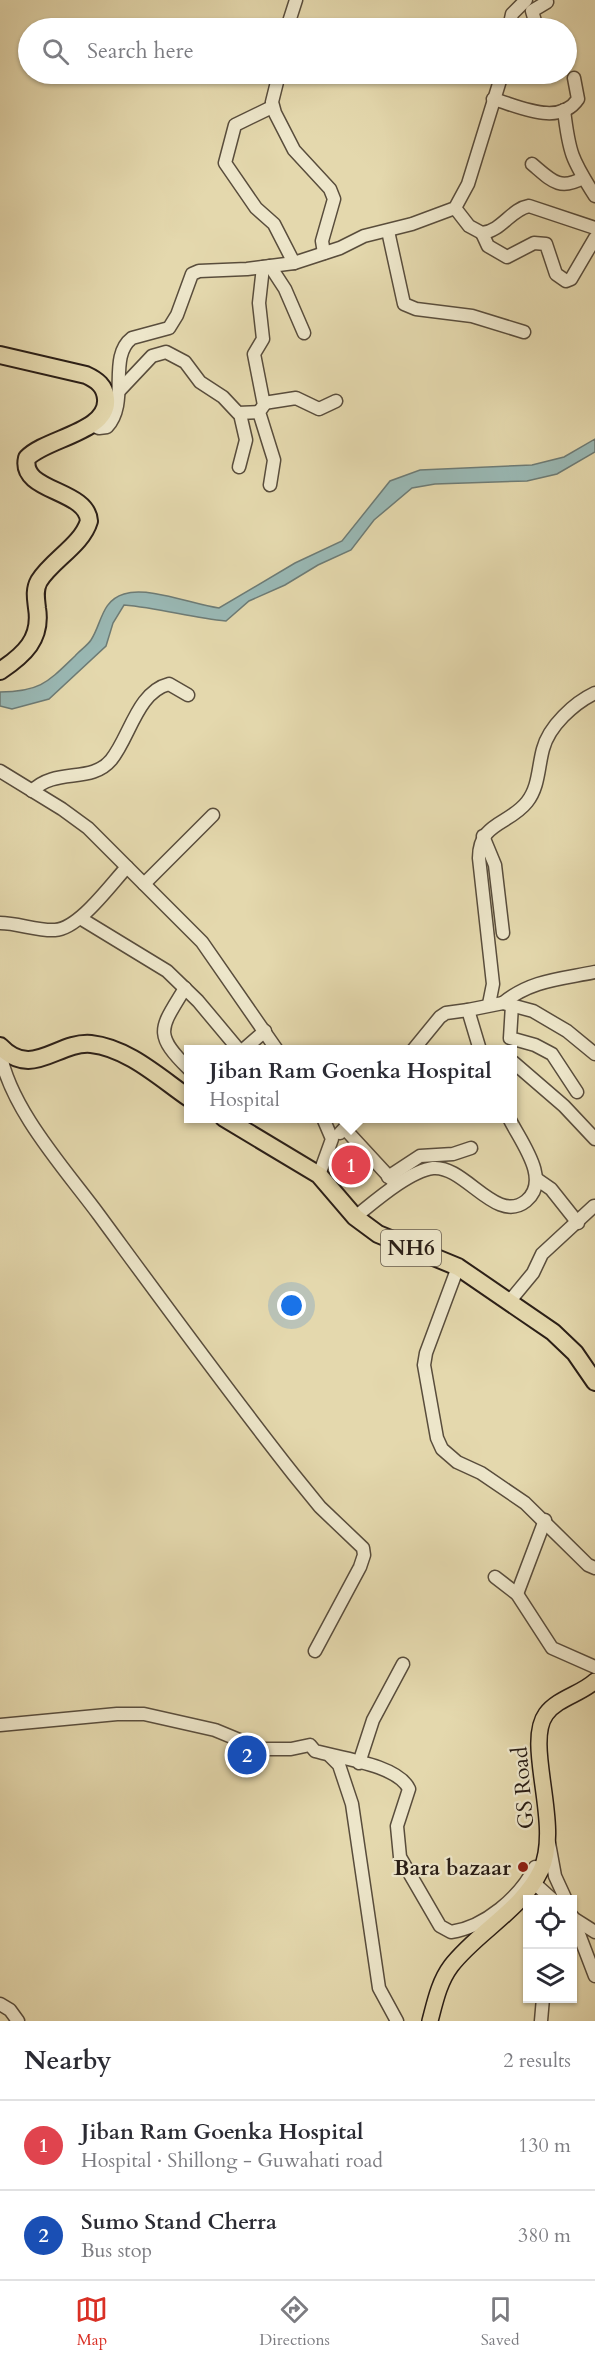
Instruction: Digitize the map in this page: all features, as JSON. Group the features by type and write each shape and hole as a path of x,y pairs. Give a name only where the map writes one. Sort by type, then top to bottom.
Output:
{"highway":[{"path":"0,355 76,371 97,381 104,389 106,405 92,425 38,449 27,458 26,468 33,478 83,506 89,521 84,532 39,582 36,590 39,624 32,642 26,652 0,671"},
{"path":"0,1046 9,1055 26,1060 47,1057 75,1045 104,1047 137,1062 184,1095"},
{"name":"NH6","path":"245,1124 319,1175 355,1217 378,1234 458,1267 564,1341 595,1382"}],"main road":[{"name":"GS Road","path":"430,2021 442,1981 452,1965 534,1882 541,1870 549,1842 539,1738 542,1722 551,1708 595,1681"}],"street":[{"path":"290,18 296,0"},
{"path":"511,18 512,14 526,0"},
{"path":"534,18 532,11 547,2"},
{"path":"277,84 272,107 294,150 332,195 333,203 322,241 324,253"},
{"path":"92,425 102,428 112,422 119,391 123,347 132,338 169,328 177,315 192,274 199,271 266,267 294,262 324,253 364,236 388,231 455,208 468,184 498,84"},
{"path":"493,99 553,115 564,111 578,99 575,84"},
{"path":"272,107 235,125 225,163 249,200 274,224 294,262"},
{"path":"564,111 568,144 575,167 595,196"},
{"path":"532,164 559,184 567,186 583,178"},
{"path":"455,208 468,226 482,233 492,231 521,208 529,206 595,228"},
{"path":"388,231 404,304 416,309 472,316 524,332"},
{"path":"482,233 488,246 507,257 534,243 546,244 556,274 566,280 571,279 595,238"},
{"path":"266,267 285,290 304,333"},
{"path":"266,267 259,303 263,339 254,354 261,407 274,460 270,485"},
{"path":"119,391 152,356 166,352 185,362 200,382 223,396 240,414 246,440 239,467"},
{"path":"240,414 296,398 319,409 336,401"},
{"path":"32,791 47,779 94,772 105,765 119,747 144,703 156,689 169,684 188,695"},
{"path":"489,1004 493,984 479,858 483,836 526,802 534,788 543,750 549,737 578,703 595,693"},
{"path":"0,771 88,828 202,942 275,1045"},
{"path":"144,884 213,815"},
{"path":"483,836 495,865 503,933"},
{"path":"0,923 55,930 68,927 80,918 127,867"},
{"path":"80,918 167,971 236,1045"},
{"path":"577,1092 552,1054 536,1045 510,1038 508,1004 518,991 534,983 595,972"},
{"path":"184,1064 169,1047 163,1033 168,1017 185,988"},
{"path":"417,1045 446,1013 489,1004 508,1004 549,1019 595,1054"},
{"path":"468,1010 478,1045"},
{"path":"247,1045 265,1031"},
{"path":"0,1052 9,1081 35,1128 84,1195 287,1467 320,1508 363,1548 364,1555 360,1567 315,1651"},
{"path":"517,1065 564,1106 595,1139"},
{"path":"325,1123 332,1139"},
{"path":"319,1175 332,1139 350,1123"},
{"path":"511,1123 538,1180 551,1189 578,1223"},
{"path":"345,1129 393,1181"},
{"path":"355,1217 420,1156 453,1154 471,1148"},
{"path":"393,1181 427,1169 445,1168 495,1203 510,1207 529,1199 538,1180"},
{"path":"509,1302 533,1273 542,1254 594,1206"},
{"path":"458,1267 426,1353 424,1365 437,1438 448,1456 500,1485 545,1520 588,1565 595,1568"},
{"path":"517,1594 545,1520"},
{"path":"495,1577 517,1594 552,1648 595,1667"},
{"path":"359,1763 373,1720 403,1664"},
{"path":"0,1725 117,1714 144,1714 215,1730 261,1749 291,1749 310,1745 315,1751 393,1772 406,1782 409,1796 397,1826 400,1857 443,1929 458,1931 496,1912 531,1874 549,1842"},
{"path":"329,1755 339,1765 352,1804 379,1988 397,2021"},
{"path":"549,1842 555,1876 564,1895"},
{"path":"534,1882 549,1895"},
{"path":"577,1920 595,1932"},
{"path":"577,1934 595,1976"},
{"path":"542,2021 543,2003"},
{"path":"0,2004 10,2010 18,2021"}],"water":[{"path":"595,439 595,452 557,474 527,481 435,484 412,488 374,520 351,550 249,601 226,621 124,605 113,623 106,646 49,699 12,709 0,706 0,692 25,690 42,684 66,665 91,640 106,607 116,597 134,592 146,592 219,608 295,563 342,541 390,481 420,470 532,465 564,457"}],"place":[{"name":"Jiban Ram Goenka Hospital","path":"351,1165"},
{"name":"Sumo Stand Cherra","path":"247,1755"},
{"name":"Bara bazaar","path":"523,1867"}]}
